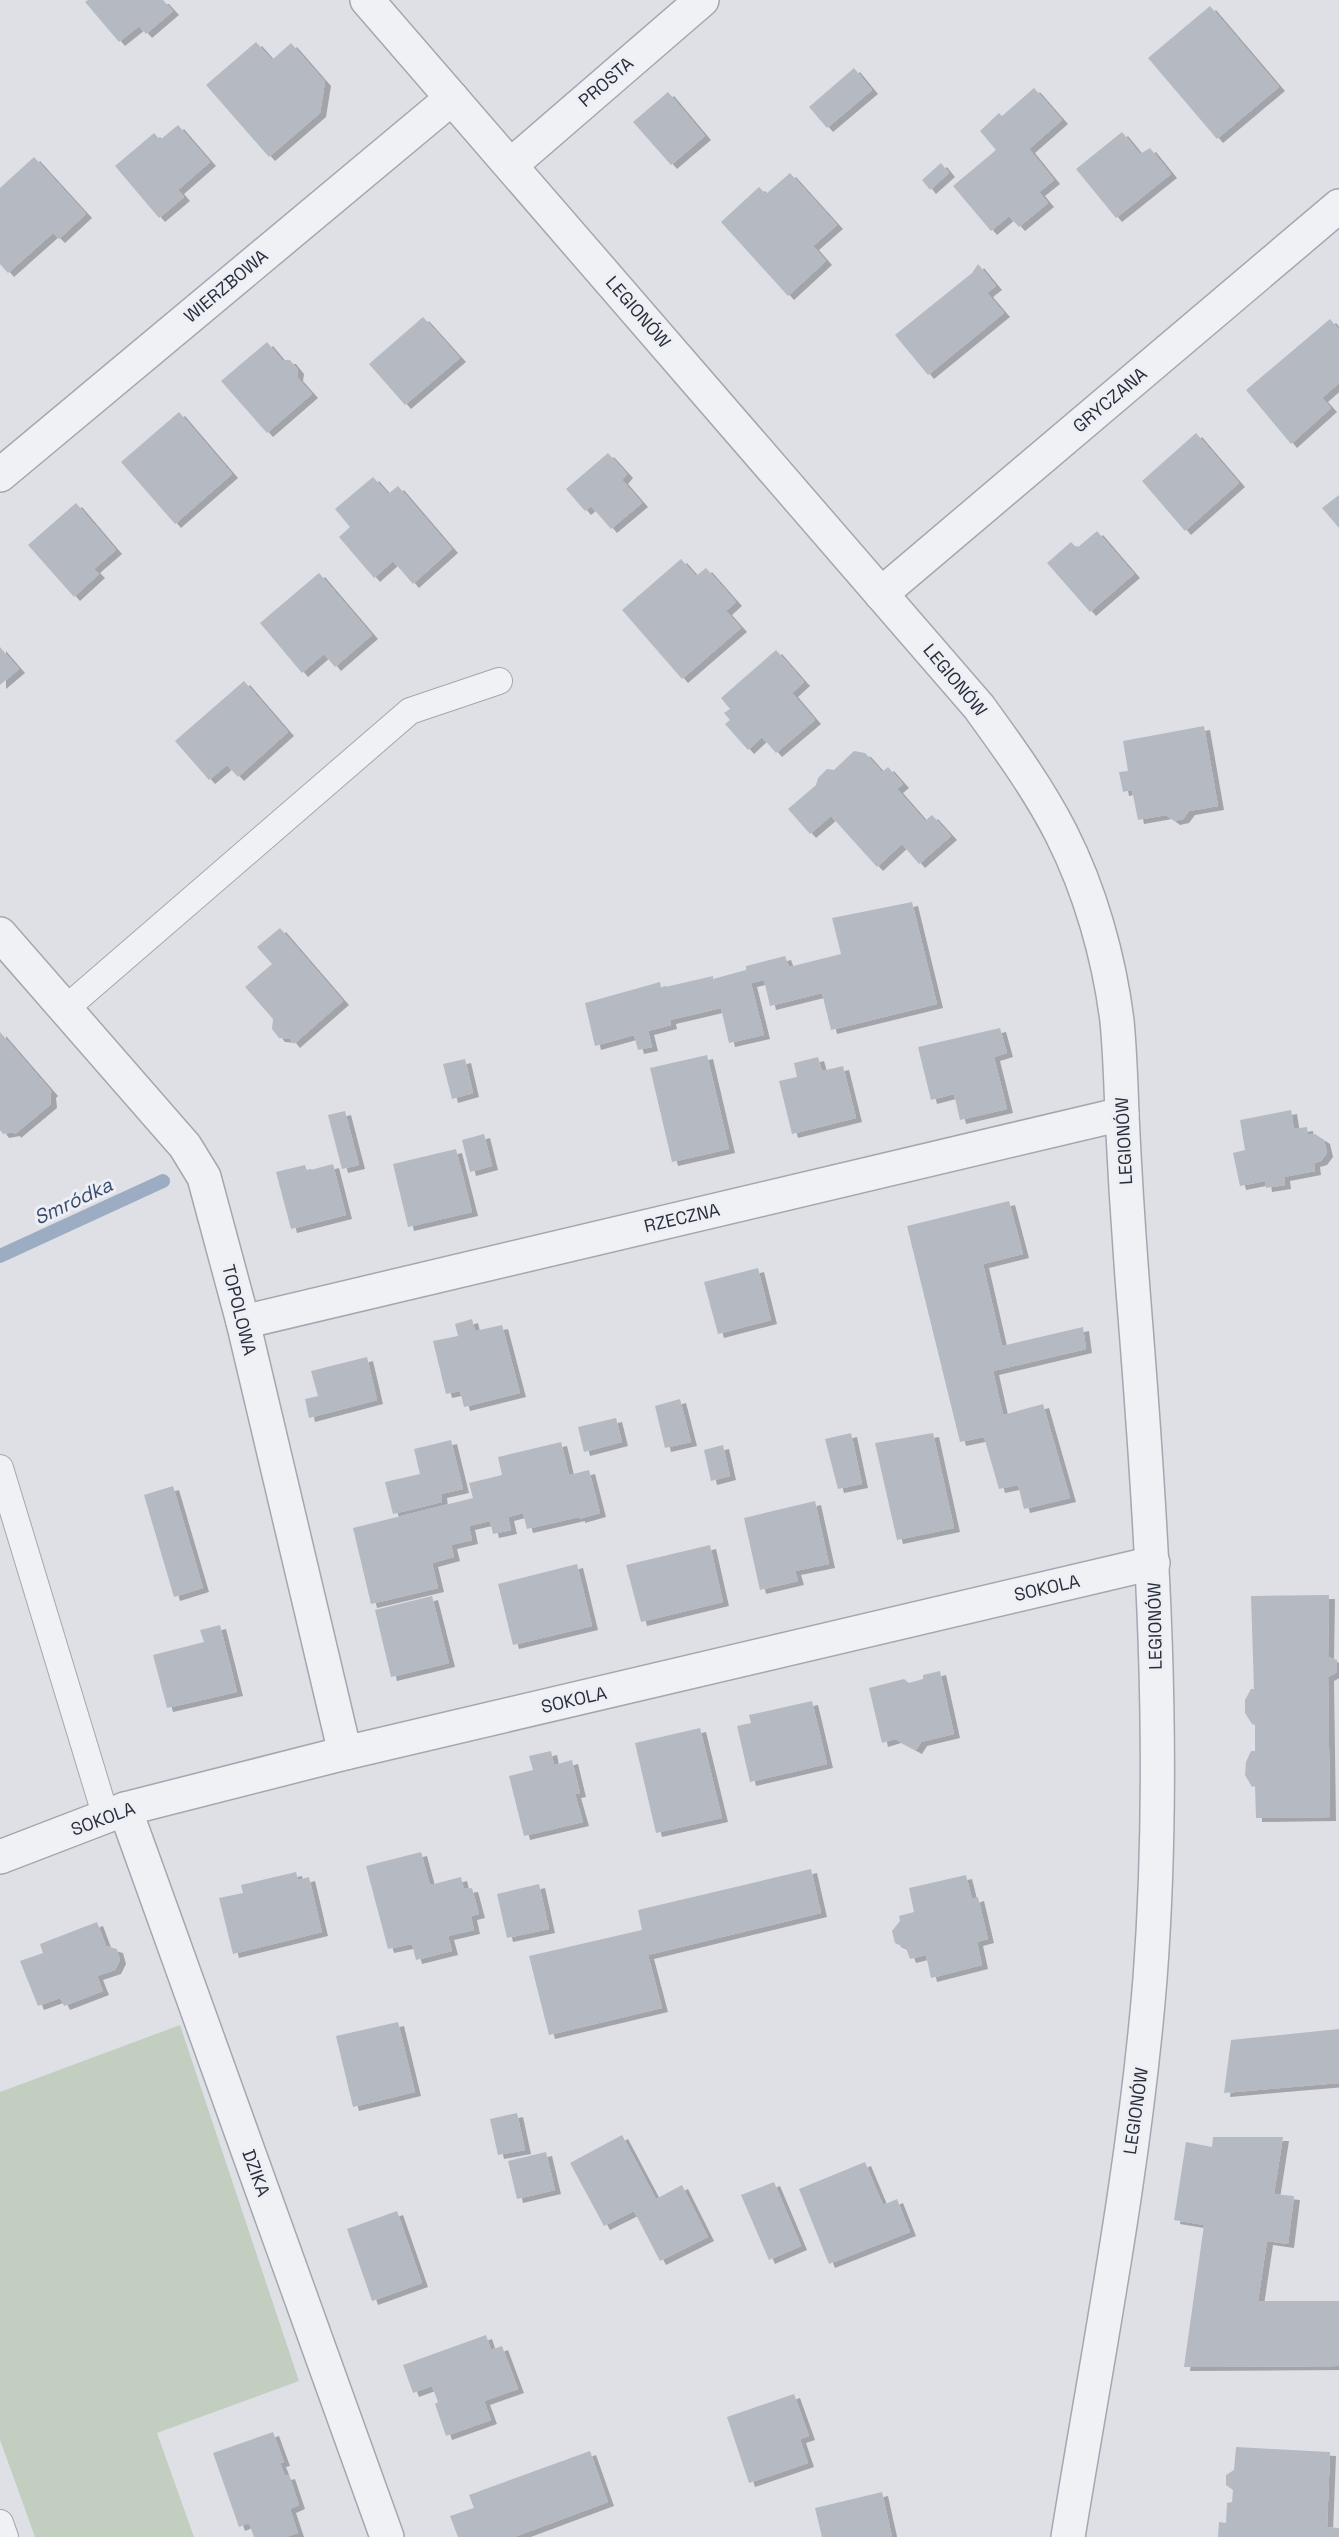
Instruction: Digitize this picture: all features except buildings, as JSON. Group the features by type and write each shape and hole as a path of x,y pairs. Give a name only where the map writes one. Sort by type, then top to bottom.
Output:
{"street":[{"name":"LEGIONÓW","path":"367,0 979,706 1034,786 1062,834 1095,921 1116,1018 1154,1563 1157,1810 1150,1978 1142,2071 1068,2537"},
{"name":"PROSTA","path":"511,165 702,0"},
{"name":"WIERZBOWA","path":"0,475 452,98"},
{"name":"GRYCZANA","path":"881,594 1339,206"},
{"name":"TOPOLOWA","path":"0,934 185,1146 204,1177 243,1322 345,1753"},
{"name":"RZECZNA","path":"243,1322 1122,1114"},
{"name":"SOKOLA","path":"0,1857 116,1813 345,1753 1154,1563"},
{"name":"DZIKA","path":"116,1813 387,2537"}],"lane":[{"path":"65,1009 410,711 499,681"},
{"path":"0,1468 116,1813"}],"green space":[{"path":"180,2025 299,2381 157,2433 194,2537 35,2537 0,2440 0,2092"}],"waterway":[{"name":"Smródka","path":"0,1256 163,1181"}]}
